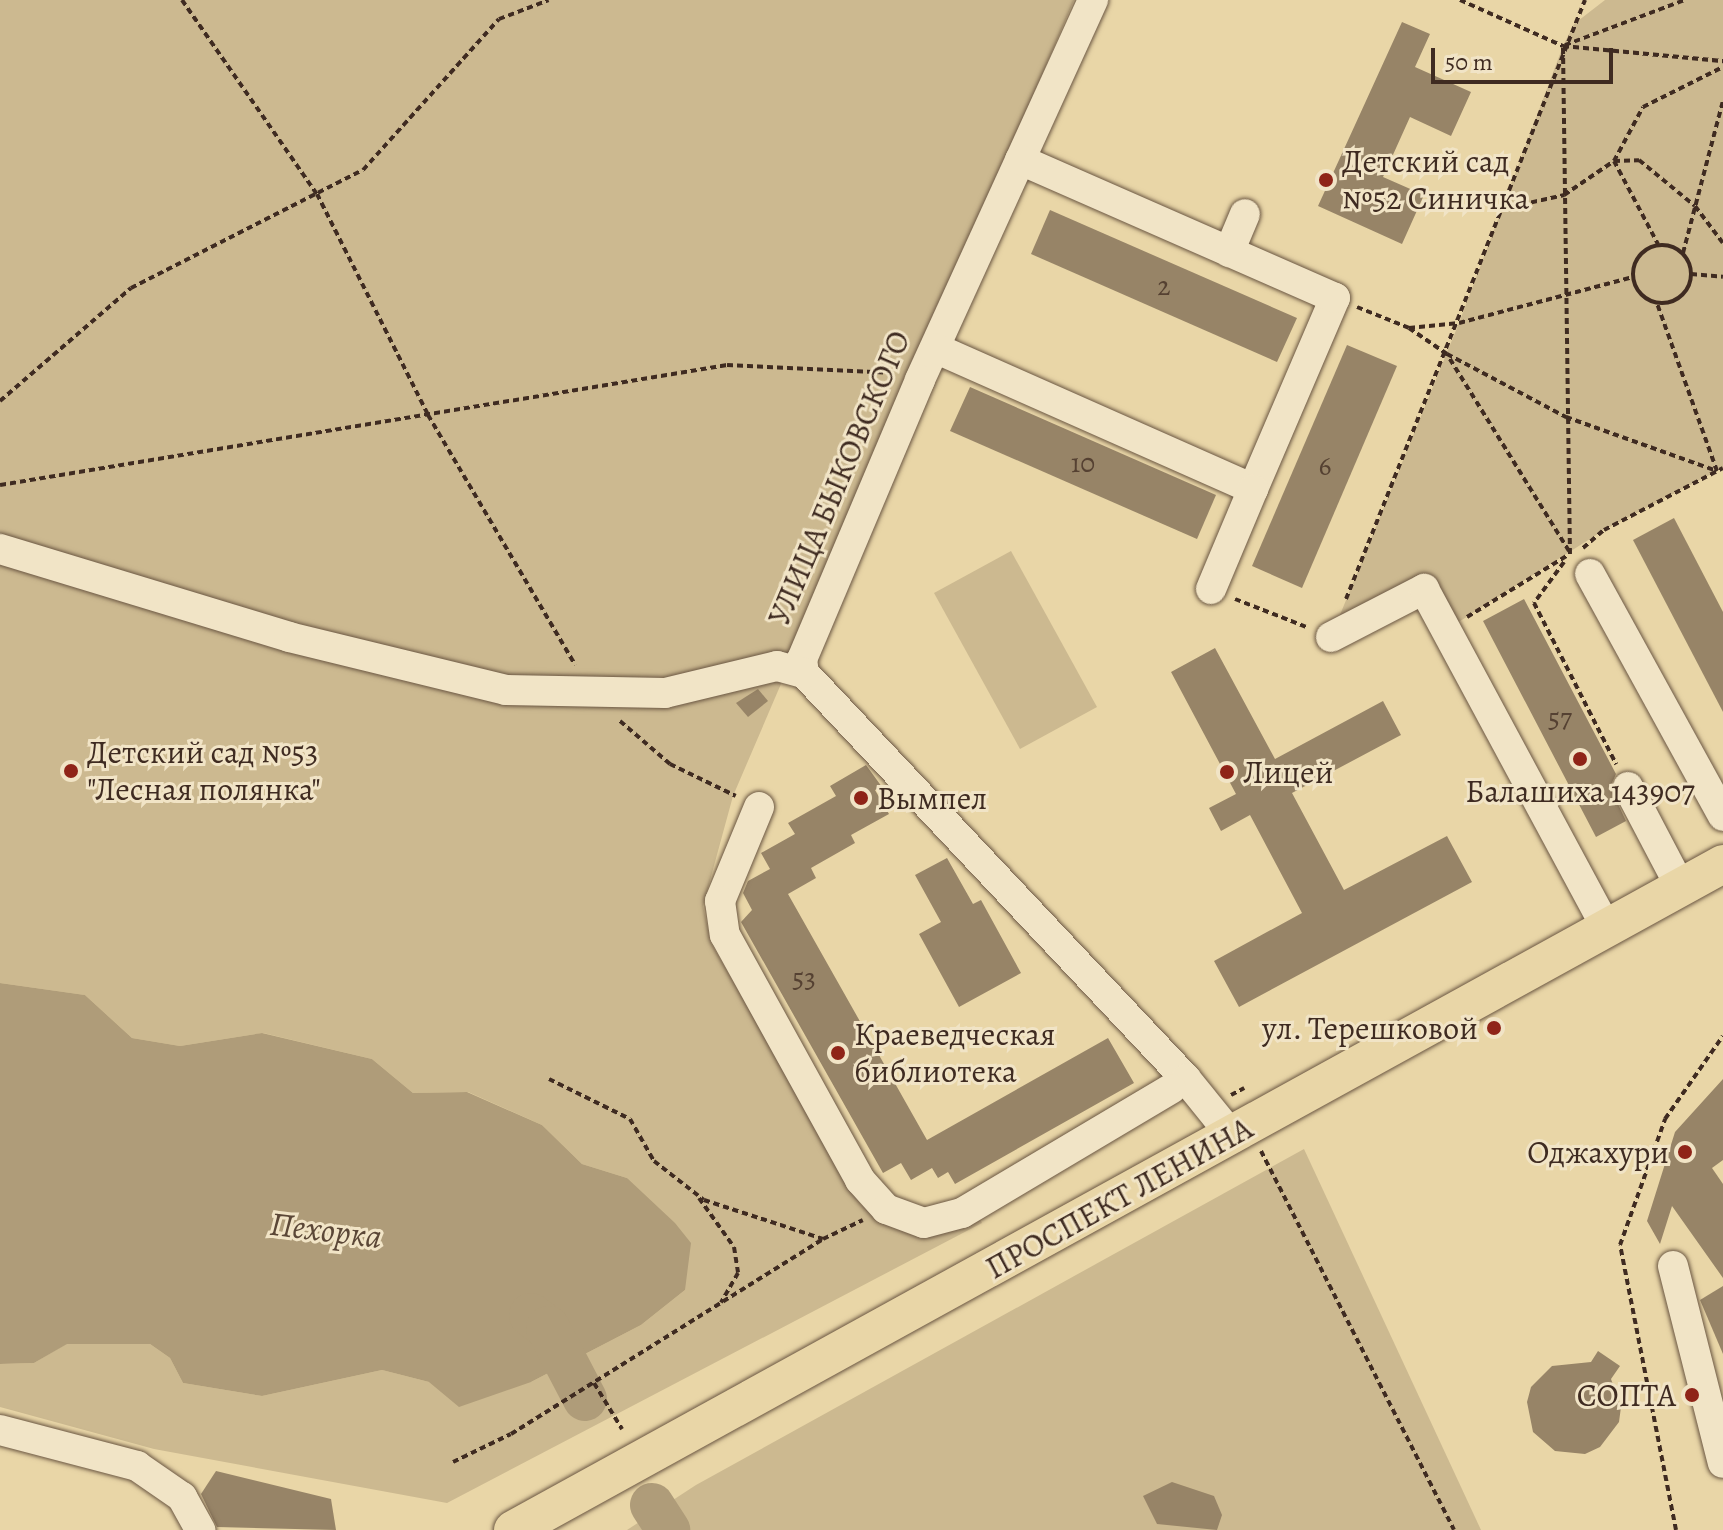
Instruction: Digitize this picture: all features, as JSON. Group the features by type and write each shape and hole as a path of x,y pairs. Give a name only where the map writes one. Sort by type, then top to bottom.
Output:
{"main road":[{"name":"ПРОСПЕКТ ЛЕНИНА","path":"513,1530 1233,1137 1723,864"}],"street":[{"name":"УЛИЦА БЫКОВСКОГО","path":"1093,0 920,380 804,647 804,673 1186,1079 1233,1137"},
{"path":"1020,160 1335,298 1211,589"},
{"path":"1229,252 1245,214"},
{"path":"935,348 1253,489"},
{"path":"0,549 289,637 506,690 593,697 665,693 777,666 804,673"},
{"path":"1580,564 1723,816"},
{"path":"1331,637 1424,589 1607,929"},
{"path":"1628,787 1681,888"},
{"path":"759,807 720,901 725,935 860,1180 886,1209 924,1223 962,1213 1171,1089"},
{"path":"1673,1266 1723,1463"},
{"path":"0,1430 137,1466 182,1497 200,1530"}],"path":[{"path":"182,0 317,194 428,415 593,697 670,764 759,807"},
{"path":"0,401 131,288 363,170 499,19 549,0"},
{"path":"1460,0 1563,46 1723,64"},
{"path":"1211,589 1331,637 1447,354 1563,46 1585,0"},
{"path":"1563,46 1685,0"},
{"path":"1563,46 1566,417 1580,564"},
{"path":"1502,209 1564,195 1614,161 1643,107 1723,64"},
{"path":"1657,303 1681,296 1691,274 1683,254 1723,101"},
{"path":"1614,161 1639,160 1695,206 1723,243"},
{"path":"1614,161 1658,245 1683,254"},
{"path":"1658,245 1639,256 1633,277 1641,294 1657,303 1721,471"},
{"path":"1691,274 1723,277"},
{"path":"1409,328 1459,323 1633,277"},
{"path":"1335,298 1409,328 1447,354 1566,417 1721,471"},
{"path":"1447,354 1580,564"},
{"path":"0,485 727,365 878,369 920,380"},
{"path":"1628,787 1534,603 1580,564 1721,471"},
{"path":"1446,630 1580,564"},
{"path":"549,1079 630,1119 654,1161 698,1196 734,1247 738,1273 720,1304"},
{"path":"1228,1097 1244,1088"},
{"path":"1267,1162 1454,1530"},
{"path":"698,1196 823,1239"},
{"path":"453,1462 594,1383 823,1239 886,1209"},
{"path":"594,1383 622,1429"}],"shaded area":[{"path":"0,0 1074,0 733,796 703,906 711,943 861,1205 886,1221 976,1211 982,1223 447,1503 154,1449 0,1407 0,1364 34,1363 66,1344 150,1344 170,1358 183,1383 262,1396 382,1370 429,1382 531,1382 641,1325 685,1290 627,1178 582,1164 542,1125 468,1092 413,1093 372,1059 263,1033 180,1046 132,1038 85,995 0,983"},
{"path":"1605,0 1723,0 1723,468 1604,530 1446,630 1424,589 1331,637 1459,323 1563,46 1574,24"},
{"path":"1011,551 1097,707 1020,749 934,593"},
{"path":"1304,1149 1481,1530 627,1530 696,1485"}],"water":[{"path":"0,983 85,995 132,1038 180,1046 262,1033 372,1059 413,1093 467,1092 542,1125 582,1164 627,1178 675,1223 691,1243 685,1290 641,1325 531,1382 459,1407 429,1382 382,1370 262,1396 183,1383 170,1358 150,1344 67,1344 34,1363 0,1364"}],"building":[{"path":"1402,22 1430,34 1415,67 1471,92 1451,136 1410,117 1383,177 1424,195 1402,244 1318,206"},
{"path":"1050,210 1297,318 1277,362 1031,254"},
{"path":"1347,345 1397,366 1302,588 1252,566"},
{"path":"970,387 1216,495 1197,539 950,431"},
{"path":"1674,518 1723,612 1723,712 1633,540"},
{"path":"1524,599 1616,774 1610,787 1626,821 1596,837 1483,621"},
{"path":"1215,648 1275,759 1383,701 1401,735 1292,793 1344,890 1447,836 1472,882 1239,1007 1214,961 1302,913 1250,815 1221,831 1209,808 1236,794 1171,672"},
{"path":"758,689 768,701 748,717 736,703"},
{"path":"866,765 882,787 875,790 889,814 851,835 855,843 811,868 816,878 788,894 927,1140 1108,1038 1134,1083 955,1184 948,1172 938,1178 932,1168 911,1180 901,1163 883,1173 741,922 752,910 743,893 748,881 770,869 761,853 795,834 788,823 836,796 830,786"},
{"path":"947,858 973,904 981,900 1021,973 959,1007 919,934 941,922 915,875"},
{"path":"1723,1079 1723,1160 1712,1168 1723,1184 1723,1278 1672,1206 1660,1244 1647,1221 1675,1132"},
{"path":"1723,1286 1723,1354 1700,1300"},
{"path":"1598,1351 1620,1366 1611,1379 1621,1407 1619,1422 1600,1447 1585,1454 1555,1451 1533,1432 1527,1402 1531,1387 1552,1366 1591,1362"},
{"path":"216,1471 331,1499 336,1530 217,1527 201,1494"},
{"path":"1172,1482 1214,1496 1222,1515 1217,1530 1157,1524 1143,1496"}],"waterway":[{"name":"Пехорка","path":"531,1315 548,1328 585,1399"},
{"name":"Пехорка","path":"652,1505 668,1530"}],"place":[{"name":"Детский сад №52 Синичка","path":"1326,180"},
{"name":"Балашиха 143907","path":"1580,759"},
{"name":"Детский сад №53 \"Лесная полянка\"","path":"71,771"},
{"name":"Лицей","path":"1227,772"},
{"name":"Вымпел","path":"861,798"},
{"name":"ул. Терешковой","path":"1494,1028"},
{"name":"Краеведческая библиотека","path":"838,1053"},
{"name":"Оджахури","path":"1685,1152"},
{"name":"СОПТА","path":"1692,1395"}]}
